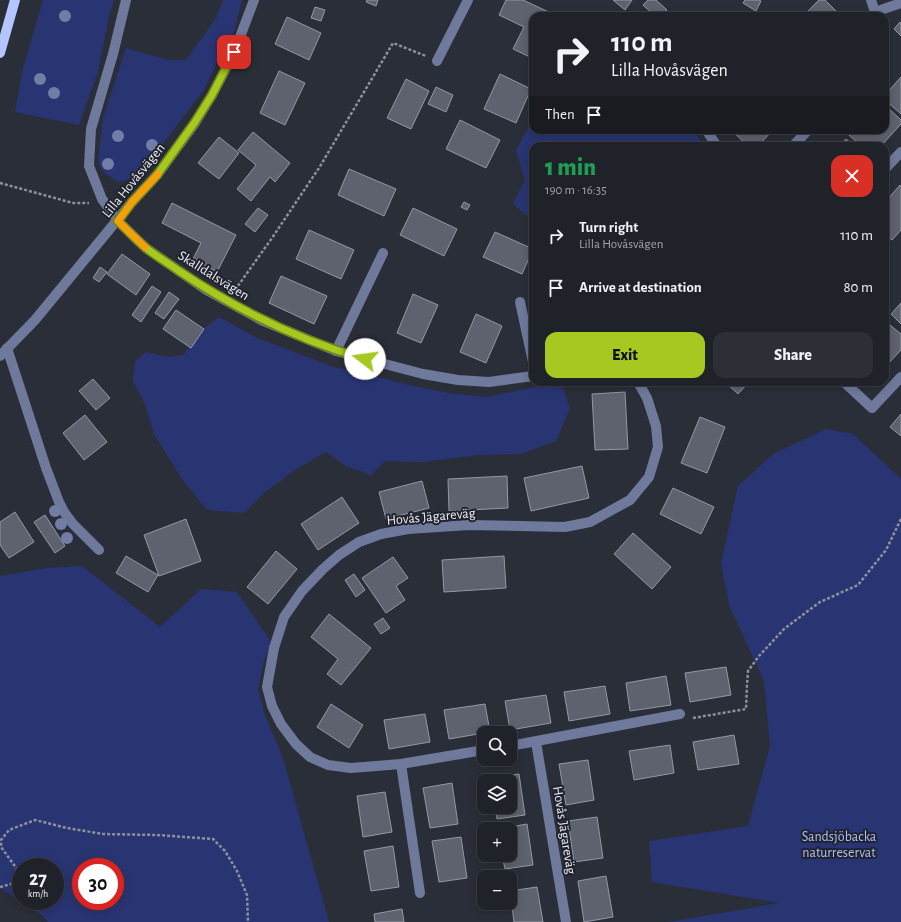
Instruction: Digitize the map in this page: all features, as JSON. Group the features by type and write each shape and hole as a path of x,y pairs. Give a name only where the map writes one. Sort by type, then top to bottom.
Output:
{"main road":[{"path":"0,54 15,0"}],"street":[{"name":"Skalldalsvägen","path":"126,0 113,54 91,129 89,166 102,199 118,221 146,248 206,289 263,321 336,351 423,374 458,380 489,382 529,377"},
{"name":"Lilla Hovåsvägen","path":"3,352 35,320 118,221 132,202 157,175 195,122 209,100 234,52 254,0"},
{"path":"437,61 468,0"},
{"path":"871,0 874,12"},
{"path":"878,12 901,2"},
{"path":"797,142 804,134"},
{"path":"889,165 901,152"},
{"path":"336,351 383,253"},
{"path":"520,302 529,344"},
{"path":"3,352 59,502 73,524 100,550"},
{"path":"848,386 872,408 901,377"},
{"name":"Hovås Jägareväg","path":"477,751 401,764 351,768 328,765 310,757 296,744 281,724 272,706 268,687 274,648 284,617 302,591 329,564 359,542 381,534 408,529 469,525 565,527 590,522 630,500 649,477 658,447 656,426 647,398 640,386"},
{"path":"517,745 680,714"},
{"name":"Hovås Jägareväg","path":"536,742 566,922"},
{"path":"401,764 420,893"}],"path":[{"path":"228,301 320,168 393,43 437,61"},
{"path":"0,183 74,203 91,203 102,199"},
{"path":"680,714 695,718 746,709 748,671 759,656 784,629 820,602 858,585 886,550 901,519"},
{"path":"0,887 19,880 17,869 1,847 1,840 9,830 35,820 103,834 157,834 213,839 226,851 245,889 247,895 248,922"}],"green space":[{"path":"43,0 114,0 109,16 98,72 79,125 15,112 23,68"},
{"path":"223,0 242,0 234,32 221,54 204,90 137,177 118,182 102,171 98,160 103,118 126,48 167,60 186,60 216,18"},
{"path":"529,126 529,134 696,134 701,142 529,142 529,218 513,204 525,180 516,150"},
{"path":"219,317 257,338 334,367 418,387 455,394 487,397 541,386 562,386 570,408 556,441 521,454 478,455 423,462 385,461 371,475 346,466 326,452 295,470 265,492 244,513 207,510 182,479 154,434 145,404 133,381 135,361 146,352 168,357 184,355 194,336"},
{"name":"Sandsjöbacka naturreservat","path":"826,429 853,434 901,479 901,922 668,922 780,903 652,882 649,841 748,826 770,746 764,681 729,605 721,563 738,486 773,454"},
{"path":"82,566 160,627 201,589 237,592 271,642 264,661 258,689 265,715 283,758 329,922 48,922 42,915 34,910 64,910 64,858 12,858 12,896 0,888 0,575 47,568"}],"building":[{"path":"367,0 378,0 376,6 366,2"},
{"path":"506,0 523,0 549,12 529,12 529,57 513,49 524,27 499,15"},
{"path":"613,0 632,0 625,10"},
{"path":"648,0 656,0 667,10 665,12 651,12 643,5"},
{"path":"745,0 761,1 756,11 743,3"},
{"path":"819,0 825,0 837,12 807,12"},
{"path":"315,7 325,10 321,21 311,18"},
{"path":"287,17 321,33 309,60 275,44"},
{"path":"900,22 901,23 901,36 894,29"},
{"path":"279,71 305,83 285,125 260,113"},
{"path":"500,74 529,88 529,94 516,123 484,109"},
{"path":"901,77 901,114 889,104 889,90"},
{"path":"406,79 429,91 411,129 387,118"},
{"path":"436,87 453,95 446,112 428,104"},
{"path":"889,109 901,120 901,124 885,142 857,142 849,135 889,134"},
{"path":"460,120 500,140 486,168 446,149"},
{"path":"253,132 290,163 275,182 270,177 251,201 237,189 256,165 238,150"},
{"path":"735,134 769,134 762,142 744,142"},
{"path":"219,137 239,153 219,179 198,163"},
{"path":"349,169 396,189 384,216 338,195"},
{"path":"900,185 901,230 892,240 889,237 889,197"},
{"path":"464,202 470,205 467,210 461,207"},
{"path":"172,203 236,235 217,272 193,259 201,243 162,223"},
{"path":"258,208 268,215 255,232 245,224"},
{"path":"413,208 457,229 444,256 400,235"},
{"path":"309,230 354,250 341,279 296,259"},
{"path":"495,232 529,247 529,258 522,274 483,257"},
{"path":"122,254 150,274 136,295 107,274"},
{"path":"100,267 107,272 99,282 93,278"},
{"path":"281,276 327,296 314,324 269,303"},
{"path":"152,286 161,292 141,322 132,315"},
{"path":"169,292 179,299 164,319 155,313"},
{"path":"413,294 438,305 421,343 397,333"},
{"path":"901,303 901,324 891,314"},
{"path":"176,310 204,329 191,348 163,329"},
{"path":"476,314 502,326 486,363 460,352"},
{"path":"889,324 901,334 901,350 889,363"},
{"path":"93,379 110,398 96,410 79,391"},
{"path":"729,386 745,386 738,394"},
{"path":"625,392 628,449 595,450 592,394"},
{"path":"901,414 901,436 890,427"},
{"path":"85,415 107,442 84,460 63,433"},
{"path":"700,417 725,427 707,473 681,463"},
{"path":"582,466 589,498 531,511 524,478"},
{"path":"507,476 508,508 449,511 448,479"},
{"path":"422,481 429,508 386,519 379,492"},
{"path":"673,488 714,507 701,534 660,514"},
{"path":"342,497 359,523 318,550 301,524"},
{"path":"15,512 34,542 9,558 0,545 0,522"},
{"path":"45,515 65,546 55,553 34,522"},
{"path":"186,519 201,561 159,576 144,535"},
{"path":"633,533 671,567 652,589 614,554"},
{"path":"276,551 297,569 268,604 247,587"},
{"path":"126,556 158,575 148,592 116,573"},
{"path":"504,556 506,588 444,592 442,560"},
{"path":"393,557 408,578 396,586 405,600 386,613 362,578"},
{"path":"354,574 365,590 356,597 345,580"},
{"path":"329,614 371,648 341,685 327,674 338,659 311,637"},
{"path":"383,618 390,628 381,634 374,624"},
{"path":"726,667 731,695 690,702 685,673"},
{"path":"666,676 671,705 630,711 626,683"},
{"path":"605,686 610,714 569,721 564,692"},
{"path":"546,695 551,723 517,729 517,726 509,726 505,701"},
{"path":"331,704 363,725 349,748 317,727"},
{"path":"485,704 489,726 477,726 477,734 449,739 444,710"},
{"path":"425,714 430,742 389,749 384,720"},
{"path":"734,735 739,764 698,770 693,742"},
{"path":"670,745 674,773 634,780 629,751"},
{"path":"588,760 594,800 566,805 559,764"},
{"path":"517,774 519,774 525,815 497,819 496,814 517,814"},
{"path":"452,783 458,824 430,828 423,788"},
{"path":"385,792 392,832 363,837 357,796"},
{"path":"597,817 603,858 574,862 568,821"},
{"path":"527,824 533,865 505,869 504,862 517,862 517,826"},
{"path":"461,837 467,878 439,882 432,841"},
{"path":"393,846 399,887 371,891 364,851"},
{"path":"606,876 613,917 584,922 578,881"},
{"path":"537,887 543,922 514,922 512,910 517,910 517,890"},
{"path":"402,909 404,922 375,922 374,914"}],"slow traffic":[{"path":"145,247 118,221 132,202 158,174"}],"route":[{"path":"234,52 212,95 195,122 157,175 132,202 118,221 146,248 206,289 263,321 336,351 365,359"}]}
